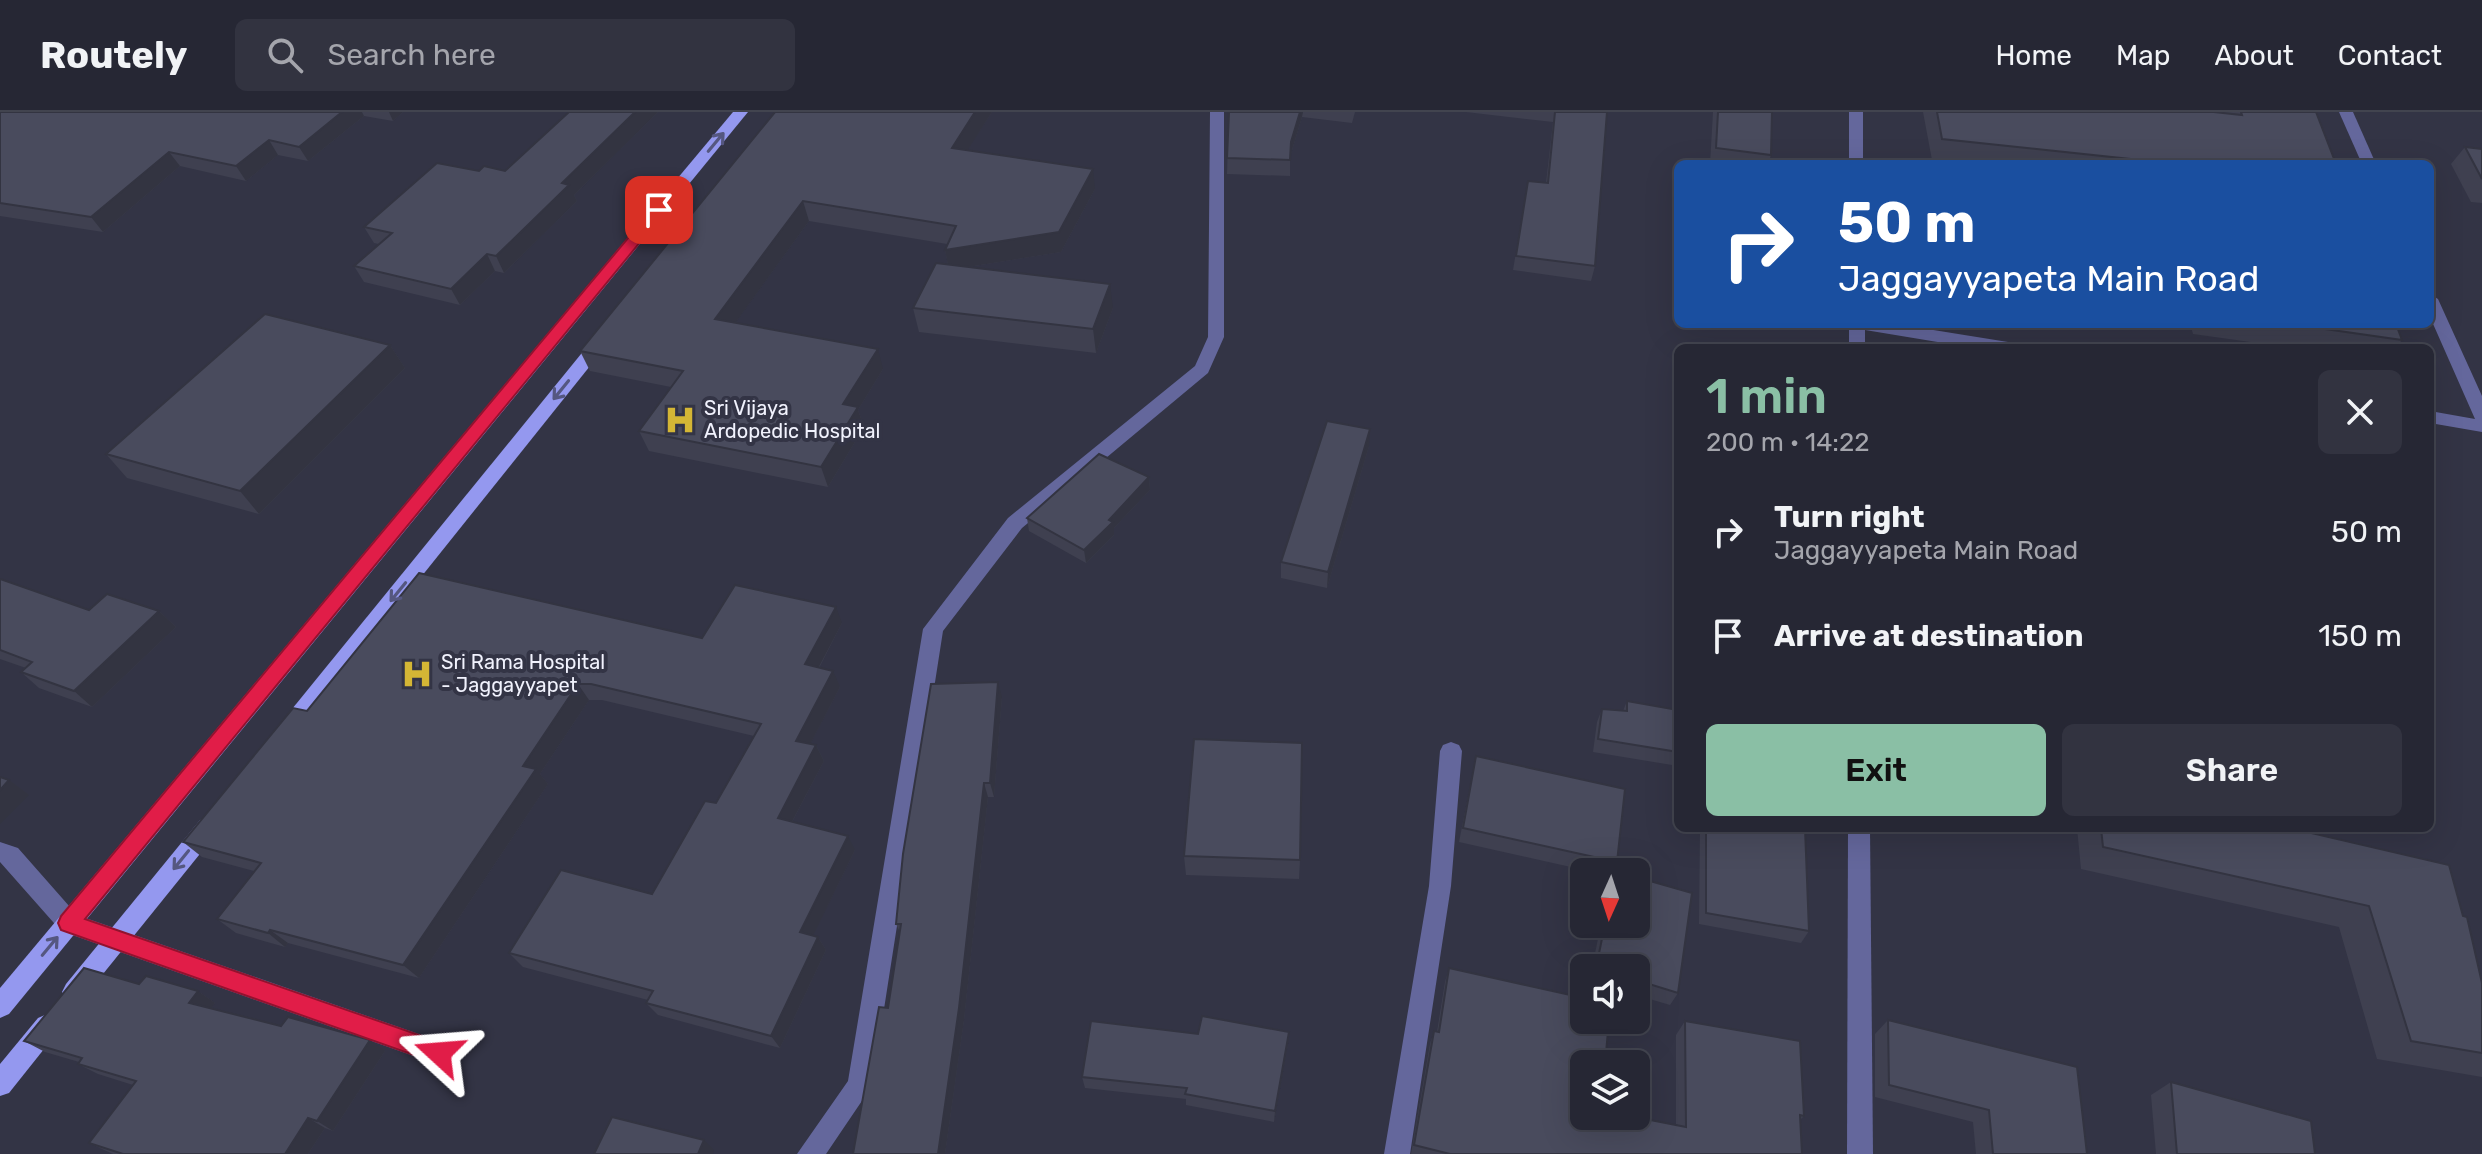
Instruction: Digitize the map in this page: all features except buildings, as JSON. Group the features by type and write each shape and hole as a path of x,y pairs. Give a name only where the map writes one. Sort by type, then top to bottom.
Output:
{"main road":[{"path":"0,1006 741,112"},
{"path":"277,742 617,322"},
{"path":"0,1084 217,816"}],"street":[{"path":"810,1154 860,1086 933,629 1015,523 1202,369 1216,337 1217,112"},
{"path":"1856,112 1856,160"},
{"path":"2346,112 2367,160"},
{"path":"2434,308 2482,415"},
{"path":"1884,328 1983,344"},
{"path":"2434,418 2482,426"},
{"path":"1397,1154 1440,886 1451,751"},
{"path":"1859,832 1860,1154"},
{"path":"0,852 10,855 69,923 439,1053"}],"place":[{"name":"Sri Vijaya Ardopedic Hospital","path":"680,420"},
{"name":"Sri Rama Hospital - Jaggayyapet","path":"417,674"}],"route":[{"path":"439,1053 69,923 659,210"}]}
